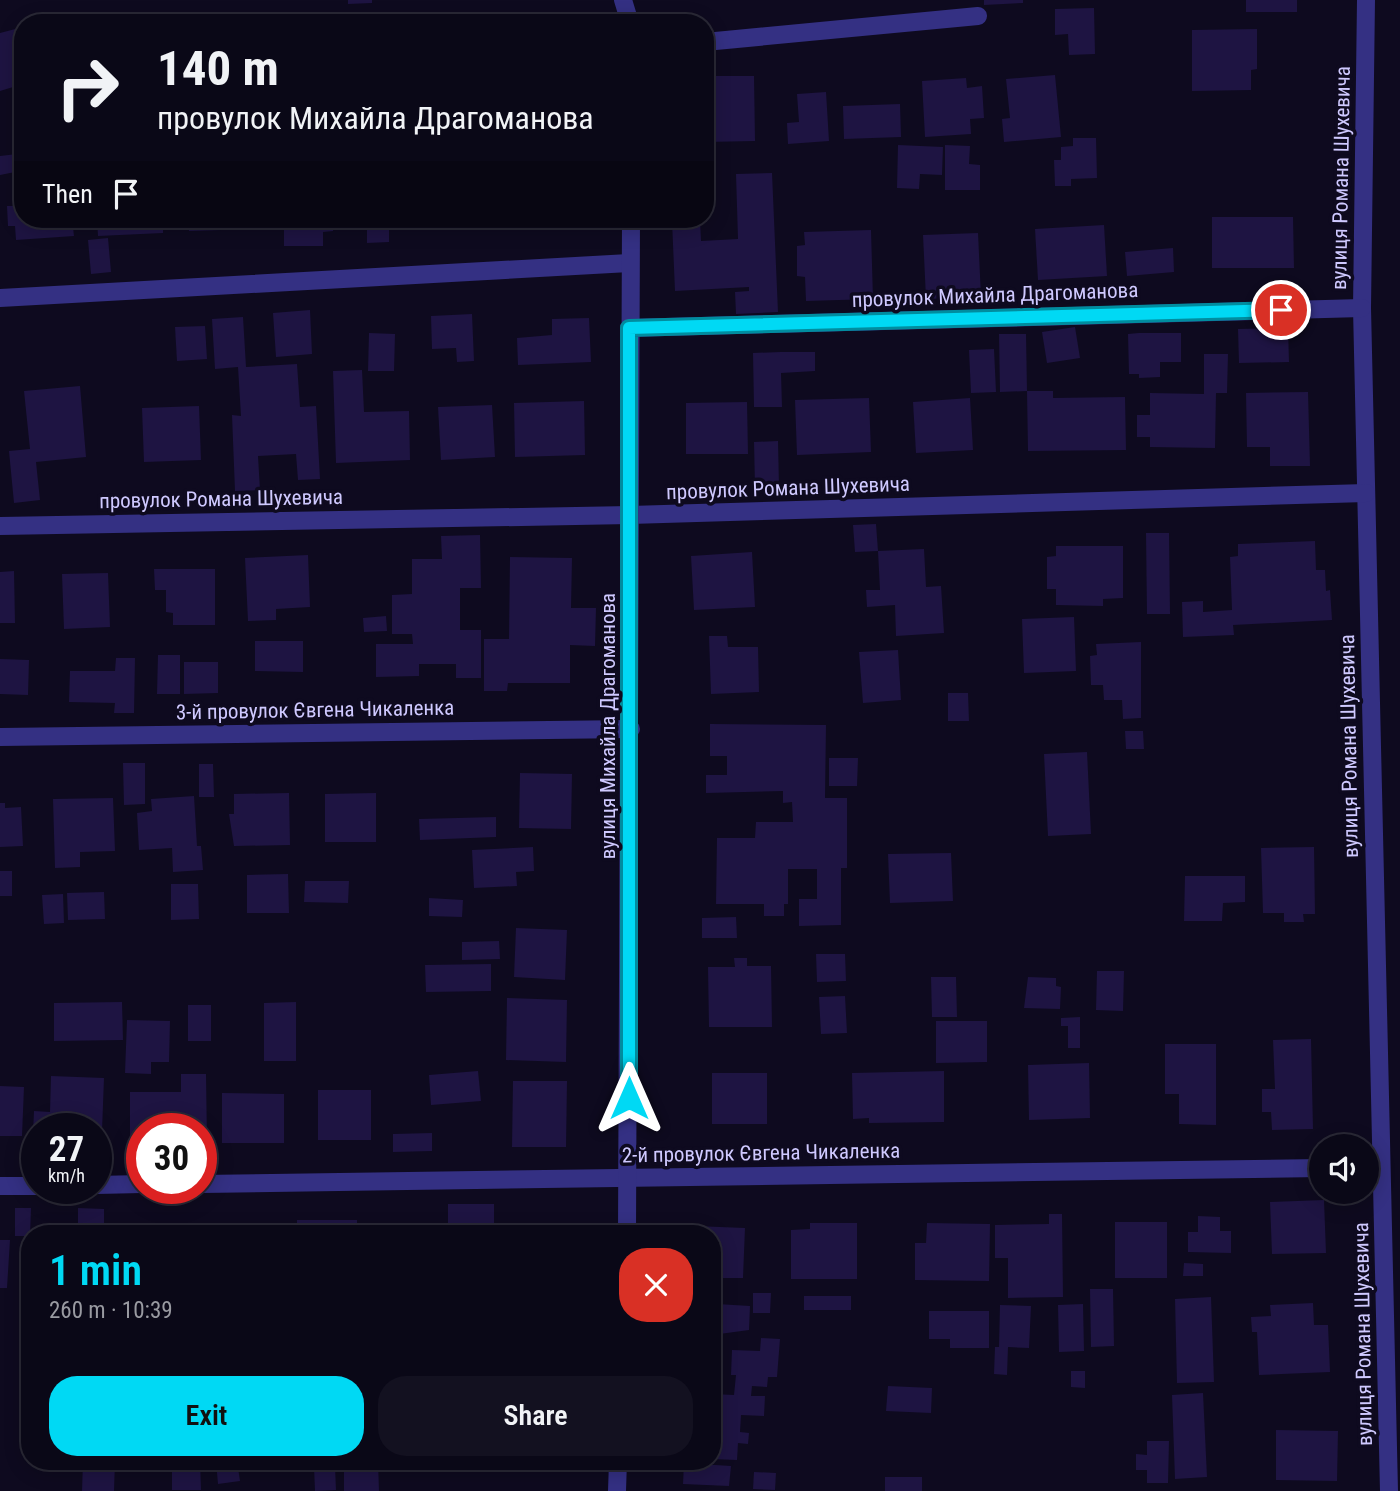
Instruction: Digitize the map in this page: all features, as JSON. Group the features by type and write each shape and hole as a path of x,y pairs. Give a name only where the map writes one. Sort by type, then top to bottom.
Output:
{"street":[{"name":"вулиця Романа Шухевича","path":"1366,0 1362,308 1367,493 1374,1134"},
{"path":"714,41 978,16"},
{"name":"вулиця Михайла Драгоманова","path":"627,1225 631,228"},
{"path":"0,298 629,263"},
{"name":"провулок Михайла Драгоманова","path":"629,328 1362,308"},
{"name":"провулок Романа Шухевича","path":"0,526 630,515 1367,493"},
{"name":"3-й провулок Євгена Чикаленка","path":"0,737 631,729"},
{"name":"2-й провулок Євгена Чикаленка","path":"217,1184 1309,1168"},
{"path":"0,1186 21,1186"},
{"name":"вулиця Романа Шухевича","path":"1376,1204 1390,1491"},
{"path":"617,1491 618,1470"}],"building":[{"path":"348,0 372,0 372,3 348,4"},
{"path":"984,0 1023,0 1023,3 984,5"},
{"path":"1246,0 1297,0 1297,12 1246,12"},
{"path":"1094,8 1095,54 1069,55 1068,34 1055,35 1055,9"},
{"path":"14,29 14,87 0,91 0,33"},
{"path":"1257,29 1257,69 1251,70 1251,90 1192,91 1192,30"},
{"path":"1055,75 1061,137 1004,142 1002,119 1010,118 1006,79"},
{"path":"714,76 754,76 755,141 714,142"},
{"path":"966,78 967,88 982,86 984,118 970,119 971,134 925,137 922,81"},
{"path":"826,92 829,141 788,144 787,123 799,122 797,94"},
{"path":"900,104 901,137 844,139 843,106"},
{"path":"1073,138 1096,138 1097,178 1071,179 1071,186 1055,186 1054,160 1061,160 1061,147 1073,146"},
{"path":"898,145 943,147 942,175 920,174 919,189 897,188"},
{"path":"945,145 970,146 969,164 980,165 980,190 945,190"},
{"path":"14,154 14,172 0,175 0,156"},
{"path":"772,173 778,312 736,314 735,292 749,291 749,287 675,291 672,228 700,228 701,241 738,239 736,174"},
{"path":"14,187 14,226 8,226 7,206 13,206"},
{"path":"1212,217 1293,217 1294,268 1212,268"},
{"path":"1104,225 1107,276 1038,280 1035,229"},
{"path":"15,228 73,228 74,236 16,240"},
{"path":"98,228 163,228 163,233 98,236"},
{"path":"189,228 252,229 189,231"},
{"path":"284,228 333,228 333,231 323,232 323,246 284,246"},
{"path":"367,228 410,228 389,230 389,242 367,243"},
{"path":"871,230 873,299 806,301 805,277 797,276 797,246 805,245 804,232"},
{"path":"978,233 981,297 926,299 923,235"},
{"path":"108,238 111,272 91,274 88,240"},
{"path":"1173,248 1174,272 1127,276 1125,252"},
{"path":"310,310 312,354 276,357 273,313"},
{"path":"472,314 474,361 457,362 456,348 432,349 431,316"},
{"path":"243,317 246,367 297,364 300,407 316,406 320,479 298,480 296,454 258,456 260,490 235,491 232,415 241,416 238,367 215,369 212,319"},
{"path":"589,318 591,362 518,365 517,338 552,335 552,319"},
{"path":"205,326 207,359 177,361 175,327"},
{"path":"1075,327 1080,358 1047,363 1042,332"},
{"path":"1288,328 1289,362 1239,363 1238,329"},
{"path":"369,333 395,334 394,371 368,371"},
{"path":"1181,333 1181,362 1160,362 1160,377 1139,378 1139,374 1129,374 1128,334"},
{"path":"999,334 1026,334 1027,391 1000,392"},
{"path":"994,349 996,392 971,393 969,350"},
{"path":"815,352 815,371 781,373 782,407 754,407 753,353"},
{"path":"1204,354 1228,354 1227,393 1216,393 1215,448 1150,447 1150,437 1137,437 1137,415 1150,415 1150,393 1204,394"},
{"path":"362,370 364,412 409,411 410,460 336,463 333,371"},
{"path":"80,386 86,457 36,462 40,500 14,503 9,451 30,449 24,391"},
{"path":"1027,391 1053,391 1053,398 1125,397 1126,450 1028,451"},
{"path":"1308,392 1310,466 1270,466 1270,447 1247,447 1246,393"},
{"path":"869,398 871,452 797,455 795,400"},
{"path":"970,398 973,450 916,453 913,402"},
{"path":"584,401 585,455 515,457 514,403"},
{"path":"747,402 748,454 686,454 686,403"},
{"path":"492,405 495,457 441,460 438,407"},
{"path":"199,406 201,460 144,462 142,408"},
{"path":"778,441 779,486 755,487 754,442"},
{"path":"876,524 878,551 855,552 853,525"},
{"path":"1146,533 1169,533 1170,614 1147,614"},
{"path":"480,535 481,588 460,588 460,630 481,630 481,678 456,678 456,664 419,664 419,676 376,677 376,644 413,644 412,634 392,634 392,595 412,594 412,559 442,559 441,536"},
{"path":"1315,541 1316,570 1325,570 1326,591 1330,590 1332,620 1233,625 1234,635 1183,637 1182,602 1203,601 1203,612 1232,610 1230,557 1238,556 1238,544"},
{"path":"1056,546 1123,546 1123,598 1103,599 1103,606 1056,605 1056,589 1047,589 1047,557 1056,556"},
{"path":"924,549 926,587 941,586 944,633 896,636 895,605 867,607 866,590 880,590 878,551"},
{"path":"752,552 755,607 694,610 691,556"},
{"path":"308,555 310,607 276,609 276,620 248,621 245,558"},
{"path":"510,557 572,558 571,608 596,608 595,646 570,645 570,683 508,683 507,691 484,691 484,639 509,639"},
{"path":"154,569 215,569 215,625 173,625 173,613 166,612 166,590 155,590"},
{"path":"14,571 15,623 0,623 0,572"},
{"path":"108,573 110,627 64,629 62,574"},
{"path":"386,616 387,631 364,632 363,618"},
{"path":"1074,617 1076,671 1024,673 1022,619"},
{"path":"709,636 727,636 728,647 758,647 759,692 711,694"},
{"path":"255,641 303,641 303,672 255,671"},
{"path":"1141,642 1141,718 1123,719 1122,700 1104,700 1103,685 1091,685 1090,656 1097,655 1096,644"},
{"path":"898,650 901,700 863,703 859,652"},
{"path":"158,655 180,655 180,694 157,694"},
{"path":"116,658 135,658 134,713 114,713 115,703 69,702 70,671 115,671"},
{"path":"0,659 29,660 28,695 0,694"},
{"path":"184,662 218,662 218,693 184,694"},
{"path":"948,693 968,693 969,721 948,721"},
{"path":"710,724 826,725 825,798 847,798 847,868 841,868 841,925 799,926 799,899 817,899 817,869 788,869 788,904 784,904 784,916 764,916 764,904 716,904 717,838 755,838 756,822 793,822 792,802 783,803 783,791 706,793 706,775 727,775 727,756 710,756"},
{"path":"1125,731 1143,731 1144,749 1126,749"},
{"path":"1087,752 1091,834 1048,836 1044,754"},
{"path":"829,758 858,758 857,786 829,786"},
{"path":"123,763 145,763 145,804 124,805"},
{"path":"199,764 213,764 214,797 199,797"},
{"path":"520,773 572,774 571,829 519,828"},
{"path":"289,793 290,845 234,846 229,814 234,814 234,794"},
{"path":"376,793 376,842 325,842 325,794"},
{"path":"194,796 197,846 201,846 203,870 173,872 172,848 139,850 137,813 152,811 151,799"},
{"path":"113,798 115,851 80,852 80,867 55,868 53,799"},
{"path":"0,803 5,803 5,808 21,807 23,846 0,847"},
{"path":"496,817 496,837 420,840 419,819"},
{"path":"533,847 534,871 516,872 517,886 474,888 472,850"},
{"path":"1314,847 1315,914 1303,914 1304,922 1284,922 1284,913 1263,913 1261,848"},
{"path":"951,853 953,901 890,903 888,854"},
{"path":"0,871 12,871 12,896 0,896"},
{"path":"288,874 289,913 247,913 247,875"},
{"path":"1185,876 1245,876 1245,902 1223,903 1222,921 1184,921"},
{"path":"305,881 349,881 348,903 304,902"},
{"path":"171,884 198,884 199,919 171,920"},
{"path":"104,892 105,919 68,920 67,893"},
{"path":"63,894 64,923 44,924 42,895"},
{"path":"429,898 463,900 462,917 429,916"},
{"path":"736,917 737,938 702,938 702,918"},
{"path":"516,928 567,930 565,980 514,977"},
{"path":"499,941 500,959 462,960 462,942"},
{"path":"816,954 845,954 846,981 817,982"},
{"path":"734,958 747,958 747,966 771,966 772,1027 709,1027 708,967 735,967"},
{"path":"491,964 491,991 426,992 425,965"},
{"path":"1097,971 1124,971 1123,1011 1096,1010"},
{"path":"931,977 956,977 957,1017 932,1017"},
{"path":"1028,977 1056,978 1056,986 1061,987 1060,1009 1024,1008"},
{"path":"845,996 847,1033 821,1034 819,997"},
{"path":"507,998 567,1000 566,1062 506,1060"},
{"path":"122,1002 123,1040 54,1041 54,1003"},
{"path":"296,1002 296,1061 264,1061 264,1003"},
{"path":"188,1005 211,1005 211,1041 188,1041"},
{"path":"1080,1017 1080,1048 1068,1048 1068,1026 1061,1026 1061,1018"},
{"path":"127,1020 170,1021 169,1062 151,1062 151,1074 125,1073"},
{"path":"936,1021 987,1021 987,1062 936,1063"},
{"path":"1311,1039 1313,1129 1272,1130 1271,1112 1262,1112 1262,1089 1275,1089 1273,1040"},
{"path":"1165,1044 1216,1044 1216,1125 1179,1124 1179,1094 1165,1094"},
{"path":"1089,1063 1090,1118 1029,1120 1028,1065"},
{"path":"478,1071 481,1101 431,1105 429,1075"},
{"path":"944,1071 944,1122 869,1123 869,1118 853,1119 852,1073"},
{"path":"712,1073 767,1073 767,1124 712,1124"},
{"path":"181,1074 206,1074 207,1113 130,1113 130,1092 181,1092"},
{"path":"51,1076 104,1078 103,1113 34,1113 50,1112"},
{"path":"513,1081 567,1081 566,1147 512,1147"},
{"path":"0,1086 24,1087 21,1136 0,1136"},
{"path":"318,1090 371,1090 371,1140 318,1140"},
{"path":"222,1093 284,1094 284,1143 222,1143"},
{"path":"432,1133 432,1151 393,1152 393,1134"},
{"path":"1309,1201 1309,1204 1324,1204 1326,1253 1272,1254 1270,1202"},
{"path":"448,1204 494,1204 494,1225 448,1225"},
{"path":"15,1208 31,1208 30,1225 21,1225 21,1236 15,1236"},
{"path":"78,1208 104,1209 104,1225 78,1225"},
{"path":"1049,1214 1062,1214 1063,1297 1008,1298 1008,1258 995,1258 995,1225 1049,1224"},
{"path":"1198,1216 1220,1217 1220,1231 1231,1231 1231,1253 1188,1252 1188,1232 1198,1232"},
{"path":"297,1220 357,1220 357,1225 297,1225"},
{"path":"1115,1222 1167,1222 1167,1278 1115,1278"},
{"path":"810,1223 857,1223 857,1279 791,1279 791,1230 810,1229"},
{"path":"927,1223 990,1224 989,1281 915,1280 915,1243 926,1243"},
{"path":"721,1227 745,1228 743,1278 721,1278"},
{"path":"0,1240 10,1240 7,1288 0,1288"},
{"path":"1184,1263 1203,1264 1203,1276 1183,1276"},
{"path":"1090,1289 1113,1289 1114,1346 1091,1347"},
{"path":"753,1293 771,1293 770,1313 753,1313"},
{"path":"804,1296 851,1296 851,1310 804,1310"},
{"path":"1211,1297 1214,1382 1177,1383 1175,1299"},
{"path":"1313,1303 1314,1325 1328,1325 1330,1372 1259,1375 1257,1332 1252,1332 1251,1317 1271,1316 1270,1305"},
{"path":"721,1304 750,1306 749,1330 721,1334"},
{"path":"1083,1304 1084,1351 1059,1352 1058,1305"},
{"path":"1000,1305 1031,1306 1029,1348 1008,1347 1007,1375 994,1374 995,1347 999,1347"},
{"path":"929,1311 989,1311 989,1348 950,1348 950,1339 929,1339"},
{"path":"761,1338 780,1339 777,1377 768,1377 767,1387 752,1386 751,1396 765,1396 764,1416 741,1415 740,1432 749,1433 748,1444 738,1443 737,1460 721,1459 721,1394 734,1395 736,1375 731,1375 732,1350 760,1351"},
{"path":"1071,1371 1085,1371 1085,1388 1071,1387"},
{"path":"888,1386 932,1388 931,1413 886,1411"},
{"path":"1203,1393 1207,1477 1175,1479 1172,1395"},
{"path":"1276,1430 1338,1431 1337,1481 1276,1480"},
{"path":"1147,1441 1169,1441 1168,1483 1147,1483 1147,1470 1136,1470 1136,1454 1147,1455"},
{"path":"721,1465 731,1466 729,1486 683,1484 684,1470 721,1470"},
{"path":"83,1470 115,1470 114,1491 82,1491"},
{"path":"172,1470 200,1470 201,1490 172,1490"},
{"path":"217,1470 238,1470 240,1481 218,1484"},
{"path":"314,1470 335,1470 336,1490 315,1491"},
{"path":"344,1470 378,1470 379,1491 344,1491"},
{"path":"754,1472 776,1473 775,1490 753,1489"},
{"path":"885,1477 922,1477 922,1491 885,1491"}],"route":[{"path":"629,1098 629,328 1281,310"}]}
